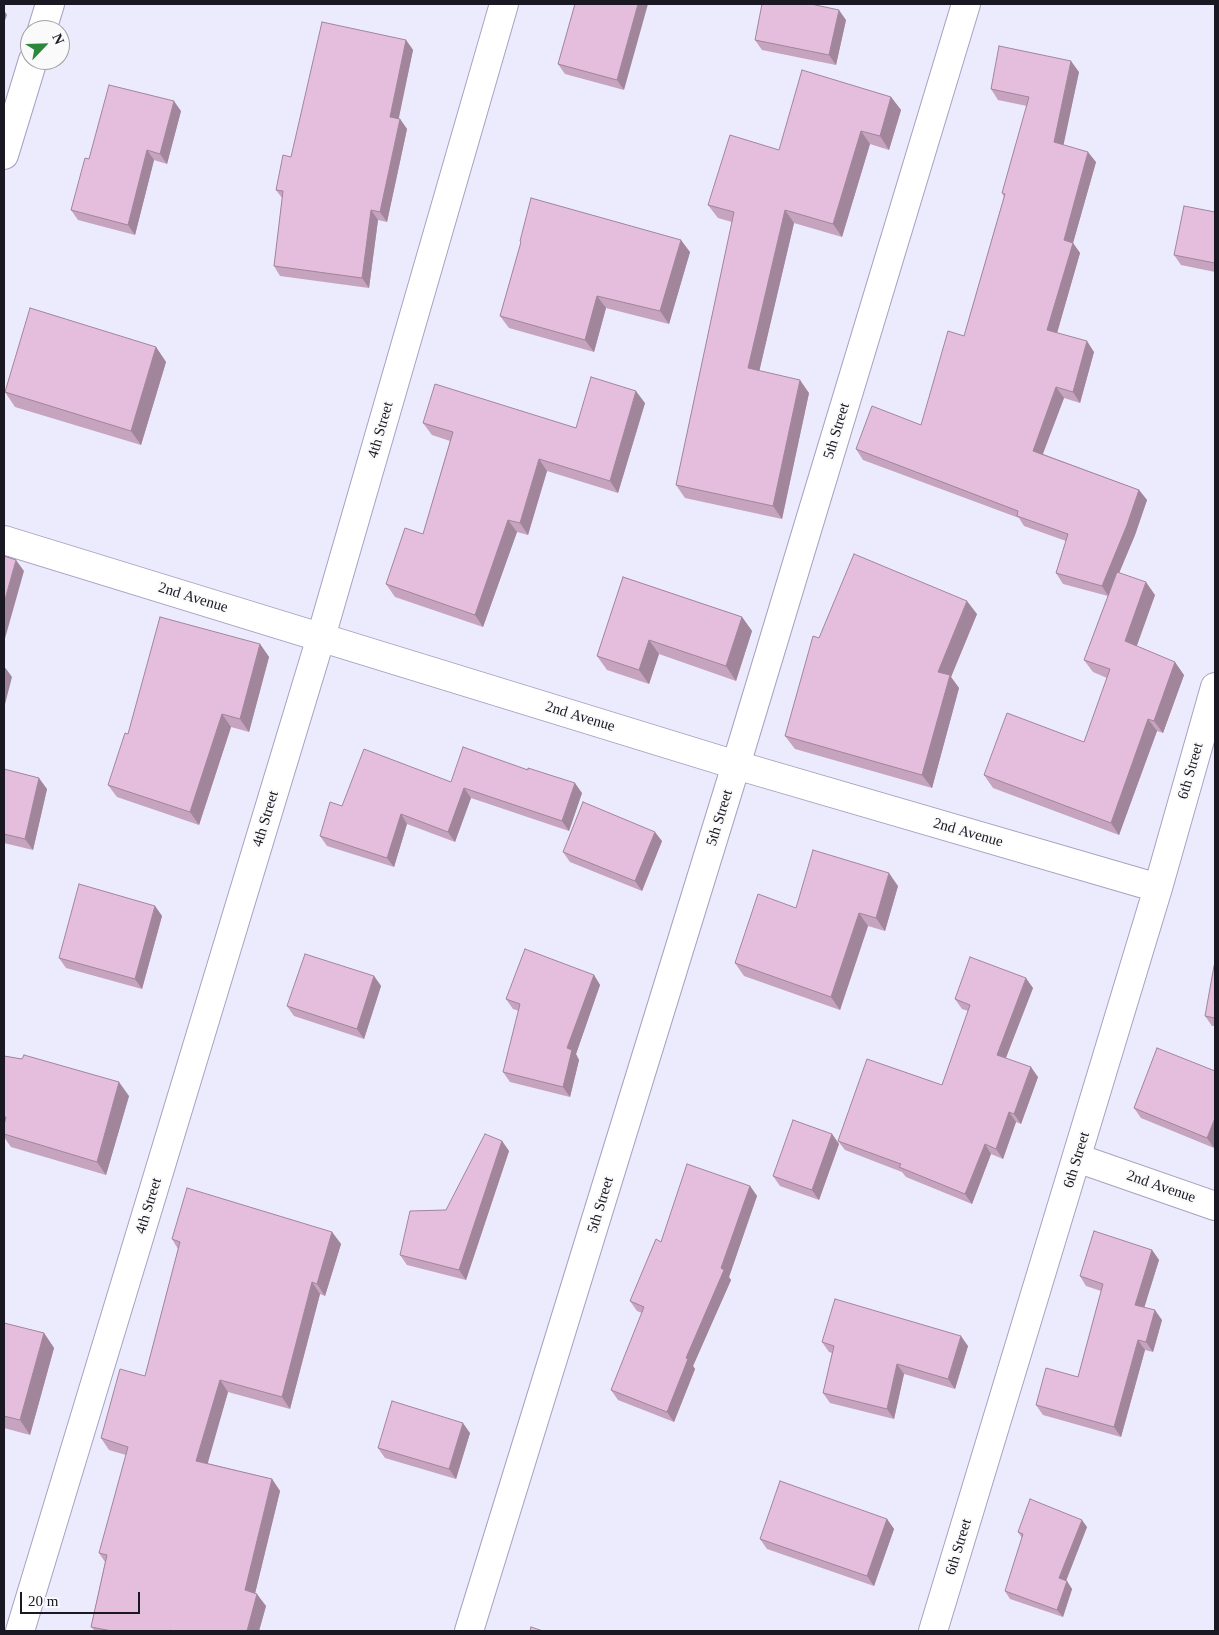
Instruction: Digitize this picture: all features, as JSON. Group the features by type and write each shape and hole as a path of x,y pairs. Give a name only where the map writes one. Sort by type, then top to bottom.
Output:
{"street":[{"path":"45,20 50,4"},
{"name":"4th Street","path":"20,1631 321,637 504,4"},
{"name":"5th Street","path":"469,1631 736,765 966,4"},
{"path":"4,155 30,70"},
{"name":"2nd Avenue","path":"4,540 736,765 1158,888"},
{"name":"6th Street","path":"933,1631 1158,888 1215,687"},
{"name":"2nd Avenue","path":"1077,1158 1215,1206"}],"building":[{"path":"575,4 638,4 617,80 558,64"},
{"path":"762,4 811,4 839,10 829,55 755,40"},
{"path":"322,22 406,40 390,117 400,119 380,212 371,210 362,278 274,266 283,191 276,190 283,155 291,157"},
{"path":"999,46 1071,61 1054,142 1088,152 1064,240 1073,243 1047,330 1087,341 1073,392 1056,387 1033,451 1139,490 1102,586 1056,573 1068,534 1017,516 1018,511 856,449 872,406 921,425 948,331 964,336 1005,194 1002,193 1029,97 991,89"},
{"path":"802,70 891,97 880,136 861,131 833,224 785,210 748,368 800,380 773,506 676,485 734,212 708,205 730,135 779,150"},
{"path":"109,85 174,101 160,154 147,150 128,225 71,210 85,158 89,159"},
{"path":"531,198 681,240 660,311 597,296 585,340 500,316 521,242"},
{"path":"1184,206 1215,212 1215,263 1174,255"},
{"path":"30,308 156,347 131,431 5,392"},
{"path":"591,377 636,391 610,481 539,459 520,523 508,520 475,615 386,584 405,528 423,534 453,432 423,423 435,384 576,428"},
{"path":"854,554 967,601 938,672 950,675 922,775 785,736 813,636 819,638"},
{"path":"4,556 16,560 4,603"},
{"path":"1117,572 1146,582 1125,641 1175,662 1154,721 1148,719 1111,823 984,775 1007,713 1084,742 1110,669 1084,660"},
{"path":"623,577 742,617 726,666 649,640 639,670 597,656"},
{"path":"160,617 260,644 240,719 222,714 190,812 108,785 125,733 128,734"},
{"path":"463,747 528,770 528,768 575,783 562,821 464,788 448,832 401,814 387,858 320,836 330,802 342,806 364,749 451,782"},
{"path":"4,769 39,778 25,839 4,834"},
{"path":"583,802 655,832 635,881 563,852"},
{"path":"813,850 889,873 876,918 859,913 831,997 735,963 758,894 796,908"},
{"path":"79,884 155,906 135,979 59,958"},
{"path":"525,949 594,975 567,1048 572,1050 563,1087 503,1072 520,1004 506,999"},
{"path":"305,954 374,976 357,1029 287,1006"},
{"path":"970,957 1026,978 997,1055 1031,1067 1014,1114 1009,1112 996,1149 985,1144 965,1194 899,1167 901,1164 838,1141 867,1059 942,1085 970,1005 955,999"},
{"path":"1215,966 1215,1018 1205,1016"},
{"path":"1157,1048 1215,1071 1215,1118 1207,1138 1134,1108"},
{"path":"24,1055 119,1082 97,1162 4,1134 6,1117 4,1117 4,1056 22,1059"},
{"path":"793,1120 832,1134 812,1190 773,1176"},
{"path":"485,1134 502,1141 459,1270 400,1255 410,1211 446,1210"},
{"path":"687,1164 750,1186 721,1268 724,1270 686,1358 688,1359 667,1412 611,1390 644,1307 630,1301 656,1239 661,1242"},
{"path":"187,1188 332,1232 317,1284 312,1282 282,1397 220,1380 196,1461 272,1479 245,1590 257,1594 247,1631 112,1631 91,1627 107,1555 99,1553 128,1447 101,1438 120,1369 145,1376 180,1242 172,1239"},
{"path":"1094,1231 1152,1250 1135,1305 1155,1310 1146,1342 1138,1340 1114,1427 1036,1405 1046,1368 1078,1377 1103,1284 1080,1276"},
{"path":"835,1299 961,1336 948,1379 897,1364 887,1409 823,1393 834,1346 822,1342"},
{"path":"4,1323 44,1333 20,1420 4,1416"},
{"path":"392,1401 463,1423 449,1469 378,1448"},
{"path":"780,1481 887,1519 867,1576 760,1539"},
{"path":"1030,1499 1082,1520 1059,1578 1067,1581 1057,1610 1005,1591 1023,1534 1018,1532"},
{"path":"531,1627 543,1631 530,1631"}]}
